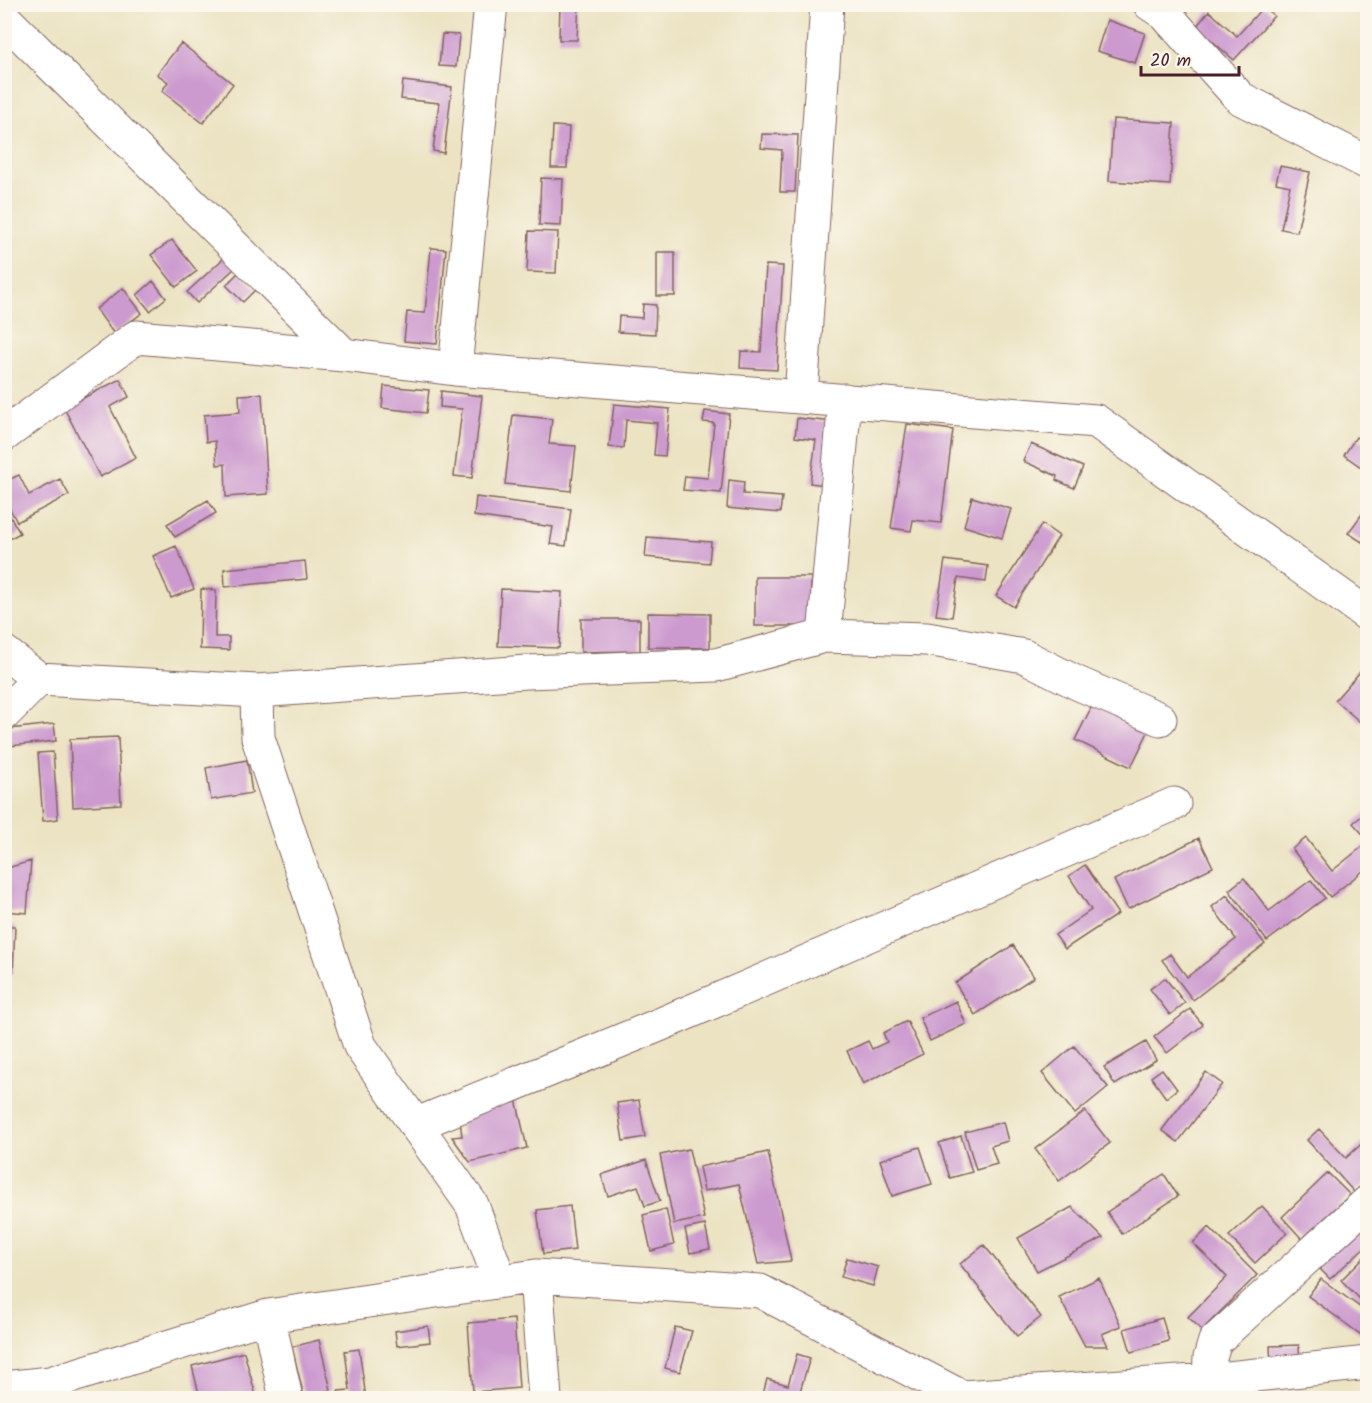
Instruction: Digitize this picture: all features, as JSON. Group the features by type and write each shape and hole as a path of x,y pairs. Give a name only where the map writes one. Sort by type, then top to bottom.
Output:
{"street":[{"path":"455,369 491,4"},
{"path":"801,397 827,4"},
{"path":"1150,4 1165,14 1240,98 1368,164"},
{"path":"4,18 344,355"},
{"path":"4,435 136,337 344,355 455,369 1096,421 1368,615"},
{"path":"824,636 845,400"},
{"path":"4,652 39,679 258,691 527,672 716,665 824,636 927,639 1024,656 1077,683 1160,719"},
{"path":"4,714 39,679"},
{"path":"258,691 258,738 360,1046 471,1205 500,1281"},
{"path":"415,1125 659,1025 1174,804"},
{"path":"1209,1380 1210,1358 1215,1341 1368,1202"},
{"path":"536,1276 545,1398"},
{"path":"4,1388 53,1390 268,1316 536,1276 760,1291 962,1397 1209,1380 1368,1363"},
{"path":"268,1316 286,1398"}],"building":[{"path":"560,4 579,4 577,40 559,40"},
{"path":"1264,6 1274,16 1234,60 1196,27 1209,11 1237,36"},
{"path":"1107,20 1145,33 1135,63 1097,51"},
{"path":"442,34 459,35 456,67 439,66"},
{"path":"181,43 233,84 203,123 162,91 168,82 157,74"},
{"path":"403,81 452,87 444,153 433,151 439,103 401,99"},
{"path":"1113,119 1174,123 1170,185 1109,181"},
{"path":"553,126 569,127 567,168 551,168"},
{"path":"762,134 798,135 795,192 780,192 782,150 761,148"},
{"path":"1280,166 1310,172 1297,232 1281,229 1290,186 1276,183"},
{"path":"541,178 563,179 561,226 539,225"},
{"path":"529,231 558,232 556,273 527,272"},
{"path":"172,240 197,271 176,287 151,255"},
{"path":"431,248 446,249 437,344 404,341 407,312 425,313"},
{"path":"657,252 675,252 675,296 657,296"},
{"path":"225,257 235,268 197,303 187,292"},
{"path":"766,265 783,266 777,370 740,368 741,351 761,352"},
{"path":"239,272 256,289 243,302 226,285"},
{"path":"153,281 166,298 150,311 137,295"},
{"path":"123,288 142,313 114,334 96,309"},
{"path":"643,304 656,305 655,334 618,332 619,316 642,318"},
{"path":"120,379 129,397 110,407 136,458 100,477 64,408"},
{"path":"384,386 429,390 426,413 382,408"},
{"path":"441,391 482,396 472,478 454,476 462,409 440,407"},
{"path":"262,394 268,494 226,497 225,464 217,465 215,441 206,442 204,415 240,412 239,395"},
{"path":"614,404 670,409 665,456 654,455 657,423 626,420 624,448 609,447"},
{"path":"705,411 729,414 721,493 683,490 685,476 708,478 714,423 703,422"},
{"path":"513,415 552,419 549,444 576,446 571,491 505,484"},
{"path":"797,418 833,422 825,485 810,483 816,440 795,437"},
{"path":"907,424 953,430 941,523 913,520 911,531 891,528"},
{"path":"1356,437 1368,445 1368,472 1344,455"},
{"path":"1031,444 1083,467 1074,488 1056,480 1057,476 1023,461"},
{"path":"19,475 29,495 60,479 69,495 17,522 4,498 4,482"},
{"path":"729,480 744,482 743,494 782,497 780,513 727,508"},
{"path":"476,497 571,509 566,546 550,544 553,527 474,516"},
{"path":"972,497 1011,509 1002,538 964,526"},
{"path":"208,500 216,513 175,537 167,524"},
{"path":"4,506 20,533 4,542"},
{"path":"1368,506 1368,534 1362,542 1348,533"},
{"path":"1042,524 1059,536 1014,607 996,596"},
{"path":"647,537 711,542 709,563 645,557"},
{"path":"176,546 194,589 171,598 153,556"},
{"path":"945,560 988,566 986,582 958,578 952,617 936,615"},
{"path":"305,561 307,579 225,587 224,569"},
{"path":"755,577 811,577 811,626 755,626"},
{"path":"201,589 216,590 215,637 229,637 229,650 200,649"},
{"path":"501,589 562,592 559,648 498,646"},
{"path":"648,613 710,614 710,648 648,647"},
{"path":"581,619 640,619 640,651 581,652"},
{"path":"1368,663 1368,713 1360,722 1335,700"},
{"path":"1095,700 1150,728 1131,767 1075,740"},
{"path":"54,724 56,741 10,746 9,729"},
{"path":"118,737 121,804 73,807 70,739"},
{"path":"53,752 58,819 43,821 38,753"},
{"path":"247,760 252,793 211,800 206,768"},
{"path":"1368,811 1368,840 1353,823"},
{"path":"1199,838 1213,867 1128,909 1114,880"},
{"path":"1306,838 1332,871 1368,842 1368,867 1330,897 1292,849"},
{"path":"31,861 27,913 4,911 4,869"},
{"path":"1085,865 1118,914 1065,949 1055,935 1091,910 1069,876"},
{"path":"1244,878 1269,911 1311,880 1325,898 1267,941 1229,890"},
{"path":"1227,895 1265,944 1193,1000 1162,960 1170,954 1187,977 1236,939 1212,907"},
{"path":"4,926 15,926 13,973 4,973"},
{"path":"1013,945 1034,977 975,1015 955,983"},
{"path":"1165,978 1185,1003 1170,1015 1150,989"},
{"path":"956,1001 966,1024 930,1041 920,1018"},
{"path":"1190,1009 1203,1025 1167,1053 1154,1037"},
{"path":"907,1021 923,1054 863,1084 847,1051 868,1041 872,1049 887,1042 883,1033"},
{"path":"1146,1042 1156,1060 1115,1085 1104,1067"},
{"path":"1074,1046 1108,1087 1075,1114 1042,1073"},
{"path":"1162,1069 1177,1089 1166,1098 1151,1077"},
{"path":"1206,1072 1222,1084 1178,1142 1162,1130"},
{"path":"516,1099 527,1148 470,1162 452,1137 462,1136 459,1112"},
{"path":"639,1100 645,1137 623,1141 617,1103"},
{"path":"1085,1111 1110,1143 1059,1181 1035,1149"},
{"path":"1003,1122 1008,1141 991,1146 997,1164 976,1170 965,1132"},
{"path":"1319,1129 1346,1158 1368,1138 1368,1180 1354,1192 1307,1140"},
{"path":"961,1136 972,1172 950,1178 939,1143"},
{"path":"920,1147 932,1184 892,1196 880,1160"},
{"path":"689,1149 704,1218 674,1224 660,1155"},
{"path":"768,1152 791,1261 758,1264 739,1184 704,1191 699,1167"},
{"path":"646,1160 660,1201 645,1206 638,1186 608,1196 601,1175"},
{"path":"1328,1173 1350,1195 1302,1239 1282,1217"},
{"path":"1164,1174 1178,1196 1122,1234 1107,1212"},
{"path":"570,1206 575,1250 543,1254 537,1210"},
{"path":"1262,1206 1287,1233 1255,1263 1229,1236"},
{"path":"1072,1207 1103,1238 1037,1271 1018,1238"},
{"path":"666,1209 674,1245 651,1251 643,1215"},
{"path":"1359,1218 1368,1227 1368,1244 1330,1279 1313,1262"},
{"path":"705,1225 710,1249 690,1253 685,1229"},
{"path":"1209,1227 1257,1275 1202,1330 1188,1317 1227,1277 1193,1243"},
{"path":"984,1245 1041,1317 1017,1336 960,1264"},
{"path":"1368,1253 1368,1307 1341,1280"},
{"path":"847,1258 878,1267 873,1286 841,1277"},
{"path":"1099,1278 1121,1326 1102,1334 1108,1346 1085,1346 1059,1297"},
{"path":"1321,1279 1368,1313 1368,1324 1360,1334 1308,1296"},
{"path":"1162,1318 1169,1341 1131,1352 1124,1329"},
{"path":"514,1319 519,1388 473,1392 468,1323"},
{"path":"428,1326 430,1342 397,1346 395,1331"},
{"path":"675,1327 692,1331 680,1372 665,1368"},
{"path":"319,1340 331,1390 304,1397 292,1347"},
{"path":"1299,1345 1300,1366 1271,1367 1270,1346"},
{"path":"359,1349 366,1398 339,1398 338,1391 350,1390 345,1351"},
{"path":"244,1352 256,1396 200,1398 192,1366"},
{"path":"797,1354 810,1358 798,1398 762,1398 767,1379 788,1385"}]}
